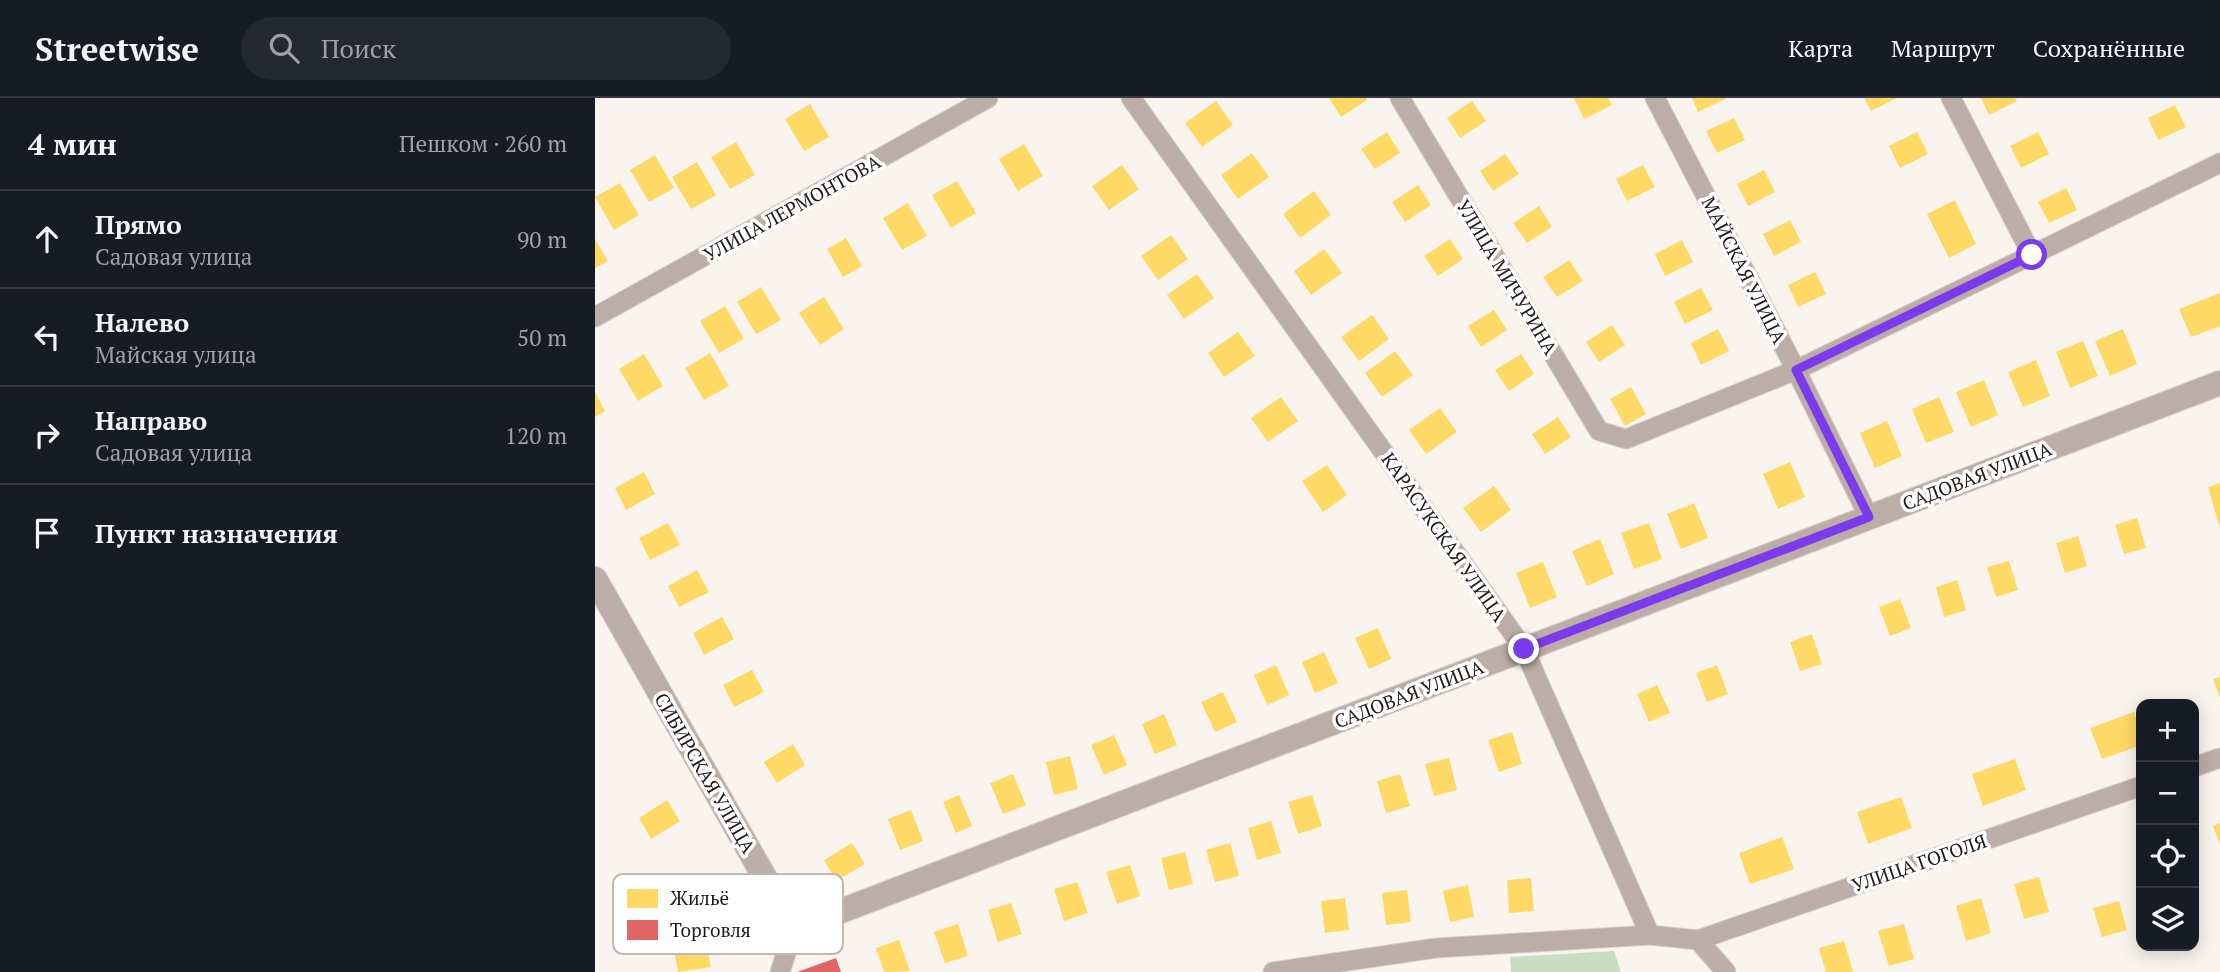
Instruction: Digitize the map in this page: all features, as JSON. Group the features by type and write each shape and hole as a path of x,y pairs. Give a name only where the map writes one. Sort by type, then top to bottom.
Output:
{"street":[{"name":"УЛИЦА ЛЕРМОНТОВА","path":"595,317 988,98"},
{"name":"КАРАСУКСКАЯ УЛИЦА","path":"1131,98 1524,649 1650,935"},
{"name":"УЛИЦА МИЧУРИНА","path":"1401,98 1599,431 1626,439 1796,370"},
{"name":"МАЙСКАЯ УЛИЦА","path":"1655,98 1869,517"},
{"path":"1951,98 2032,255"},
{"path":"1796,370 2220,163"},
{"name":"САДОВАЯ УЛИЦА","path":"843,910 2220,383"},
{"name":"СИБИРСКАЯ УЛИЦА","path":"595,579 763,874"},
{"path":"2199,765 2220,758"},
{"name":"УЛИЦА ГОГОЛЯ","path":"1697,940 2136,788"},
{"path":"1273,972 1436,948 1650,935 1697,940 1725,972"},
{"path":"780,972 786,954"}],"green space":[{"path":"1614,951 1621,972 1511,972 1510,957"}],"building: Жильё":[{"path":"1329,98 1366,98 1367,100 1341,117"},
{"path":"1574,98 1608,98 1612,105 1584,119"},
{"path":"1692,98 1727,98 1698,112"},
{"path":"1864,98 1897,98 1871,111"},
{"path":"1981,98 2015,98 2017,101 1989,115"},
{"path":"1216,101 1233,125 1202,147 1185,123"},
{"path":"1472,101 1486,121 1460,138 1447,118"},
{"path":"810,104 829,137 804,151 785,119"},
{"path":"2175,105 2186,127 2158,140 2148,118"},
{"path":"1734,118 1745,140 1717,153 1706,131"},
{"path":"1387,132 1400,153 1375,169 1361,149"},
{"path":"1917,132 1928,154 1900,168 1889,146"},
{"path":"2038,132 2049,154 2021,168 2010,146"},
{"path":"736,142 755,175 730,189 711,157"},
{"path":"1024,144 1043,176 1018,191 999,159"},
{"path":"1252,153 1269,177 1238,199 1221,175"},
{"path":"1505,154 1519,174 1493,191 1480,171"},
{"path":"655,155 674,188 649,202 630,170"},
{"path":"697,162 716,195 691,209 672,177"},
{"path":"1122,165 1139,189 1109,210 1092,186"},
{"path":"1643,165 1655,187 1627,201 1616,179"},
{"path":"1764,170 1775,192 1748,206 1737,184"},
{"path":"957,181 976,213 951,228 932,195"},
{"path":"620,183 639,215 614,230 595,197"},
{"path":"1418,185 1431,205 1405,222 1392,202"},
{"path":"2066,188 2077,210 2049,223 2038,202"},
{"path":"1314,191 1331,215 1300,238 1283,214"},
{"path":"1955,200 1976,244 1949,258 1927,214"},
{"path":"908,203 927,236 902,250 883,218"},
{"path":"1539,206 1552,227 1527,243 1513,223"},
{"path":"1790,220 1801,242 1774,256 1763,234"},
{"path":"1171,235 1188,259 1158,280 1141,256"},
{"path":"846,238 862,266 843,277 827,249"},
{"path":"595,239 608,261 595,268"},
{"path":"1450,239 1463,259 1438,276 1424,256"},
{"path":"1682,240 1693,262 1665,276 1655,254"},
{"path":"1324,249 1342,273 1311,295 1294,271"},
{"path":"1569,260 1583,281 1557,297 1543,277"},
{"path":"1815,272 1826,294 1798,307 1788,285"},
{"path":"1197,274 1214,298 1184,319 1167,295"},
{"path":"761,287 781,320 756,334 737,302"},
{"path":"1701,288 1713,310 1685,324 1674,302"},
{"path":"2220,293 2220,326 2191,337 2179,309"},
{"path":"824,297 844,329 820,345 799,313"},
{"path":"725,306 744,339 719,353 700,321"},
{"path":"1494,310 1507,330 1481,347 1468,326"},
{"path":"1372,315 1389,339 1359,361 1341,337"},
{"path":"1612,325 1625,345 1599,362 1586,342"},
{"path":"1718,329 1729,351 1701,365 1691,343"},
{"path":"2123,329 2137,364 2110,376 2095,341"},
{"path":"1238,332 1255,356 1224,377 1208,353"},
{"path":"2083,341 2098,376 2070,388 2056,352"},
{"path":"1395,351 1413,375 1382,397 1365,373"},
{"path":"710,353 729,386 704,400 685,368"},
{"path":"644,354 663,386 638,401 619,369"},
{"path":"1521,354 1534,374 1509,391 1495,370"},
{"path":"2036,360 2050,396 2023,407 2008,372"},
{"path":"1984,380 1998,415 1971,427 1956,392"},
{"path":"1631,387 1646,414 1625,426 1610,399"},
{"path":"595,392 605,411 595,417"},
{"path":"1281,397 1298,421 1268,442 1251,418"},
{"path":"1939,397 1954,432 1926,443 1912,409"},
{"path":"1440,408 1457,432 1426,454 1409,430"},
{"path":"1558,417 1571,437 1545,454 1532,434"},
{"path":"1887,421 1902,456 1875,468 1860,433"},
{"path":"1790,462 1805,497 1778,509 1763,474"},
{"path":"1327,465 1347,495 1323,512 1302,481"},
{"path":"644,472 655,494 626,510 615,488"},
{"path":"2220,483 2220,525 2219,525 2208,487"},
{"path":"1494,486 1511,510 1481,532 1463,508"},
{"path":"1694,503 1708,538 1681,549 1667,514"},
{"path":"2137,518 2146,548 2124,554 2115,525"},
{"path":"668,523 680,545 650,560 639,538"},
{"path":"1649,523 1662,559 1634,569 1621,533"},
{"path":"2078,536 2087,566 2065,573 2056,543"},
{"path":"1600,539 1614,574 1587,586 1572,551"},
{"path":"2009,561 2018,590 1996,597 1987,567"},
{"path":"1543,562 1557,597 1530,608 1516,573"},
{"path":"697,570 709,592 679,607 668,586"},
{"path":"1957,580 1966,610 1944,617 1936,587"},
{"path":"1900,599 1911,628 1890,636 1879,607"},
{"path":"722,617 734,639 704,655 693,633"},
{"path":"1378,628 1391,659 1369,669 1355,638"},
{"path":"1812,634 1822,664 1800,671 1790,642"},
{"path":"1324,652 1338,683 1315,693 1302,662"},
{"path":"1276,665 1289,695 1267,705 1254,675"},
{"path":"1717,665 1728,694 1707,702 1696,673"},
{"path":"752,670 764,692 734,707 723,685"},
{"path":"2220,677 2220,698 2213,679"},
{"path":"1657,685 1670,713 1649,722 1637,694"},
{"path":"1223,692 1237,722 1215,732 1201,702"},
{"path":"2134,712 2136,747 2102,759 2090,728"},
{"path":"1164,714 1177,745 1155,754 1142,724"},
{"path":"1512,732 1522,764 1499,772 1488,740"},
{"path":"1114,735 1127,765 1104,775 1091,745"},
{"path":"793,744 805,765 777,783 764,762"},
{"path":"1070,756 1078,789 1054,795 1046,762"},
{"path":"1449,758 1457,790 1434,796 1425,764"},
{"path":"2015,759 2026,790 1983,806 1972,774"},
{"path":"1013,774 1026,805 1003,814 990,783"},
{"path":"1400,774 1410,806 1386,813 1377,781"},
{"path":"959,795 972,826 956,833 943,802"},
{"path":"1312,795 1322,826 1298,834 1288,802"},
{"path":"1901,797 1912,828 1868,844 1857,812"},
{"path":"667,800 680,821 651,839 639,818"},
{"path":"911,810 923,841 900,850 888,819"},
{"path":"1271,821 1281,853 1257,860 1248,828"},
{"path":"2220,823 2220,845 2213,826"},
{"path":"1782,837 1794,869 1750,884 1739,853"},
{"path":"852,843 865,864 843,877 843,874 832,874 824,860"},
{"path":"1230,843 1239,876 1215,882 1206,850"},
{"path":"1185,852 1193,884 1169,890 1161,858"},
{"path":"1130,865 1140,896 1117,904 1106,872"},
{"path":"2039,877 2049,912 2024,919 2014,884"},
{"path":"1531,878 1534,911 1509,913 1507,880"},
{"path":"1077,882 1088,913 1064,921 1054,889"},
{"path":"1468,885 1474,917 1450,922 1443,891"},
{"path":"1407,890 1411,922 1386,925 1382,893"},
{"path":"1345,898 1349,930 1325,933 1321,901"},
{"path":"1981,898 1991,933 1966,941 1956,906"},
{"path":"2119,901 2127,930 2102,937 2093,908"},
{"path":"1011,903 1022,934 998,942 988,910"},
{"path":"958,924 968,956 945,963 934,932"},
{"path":"1904,924 1914,959 1889,966 1878,931"},
{"path":"899,940 910,971 884,972 876,948"},
{"path":"1844,941 1853,972 1826,972 1819,948"},
{"path":"675,954 708,954 711,967 678,972"}],"building: Торговля":[{"path":"836,958 841,972 797,972"}],"route":[{"path":"1524,649 1869,517 1796,370 2032,255"}]}
